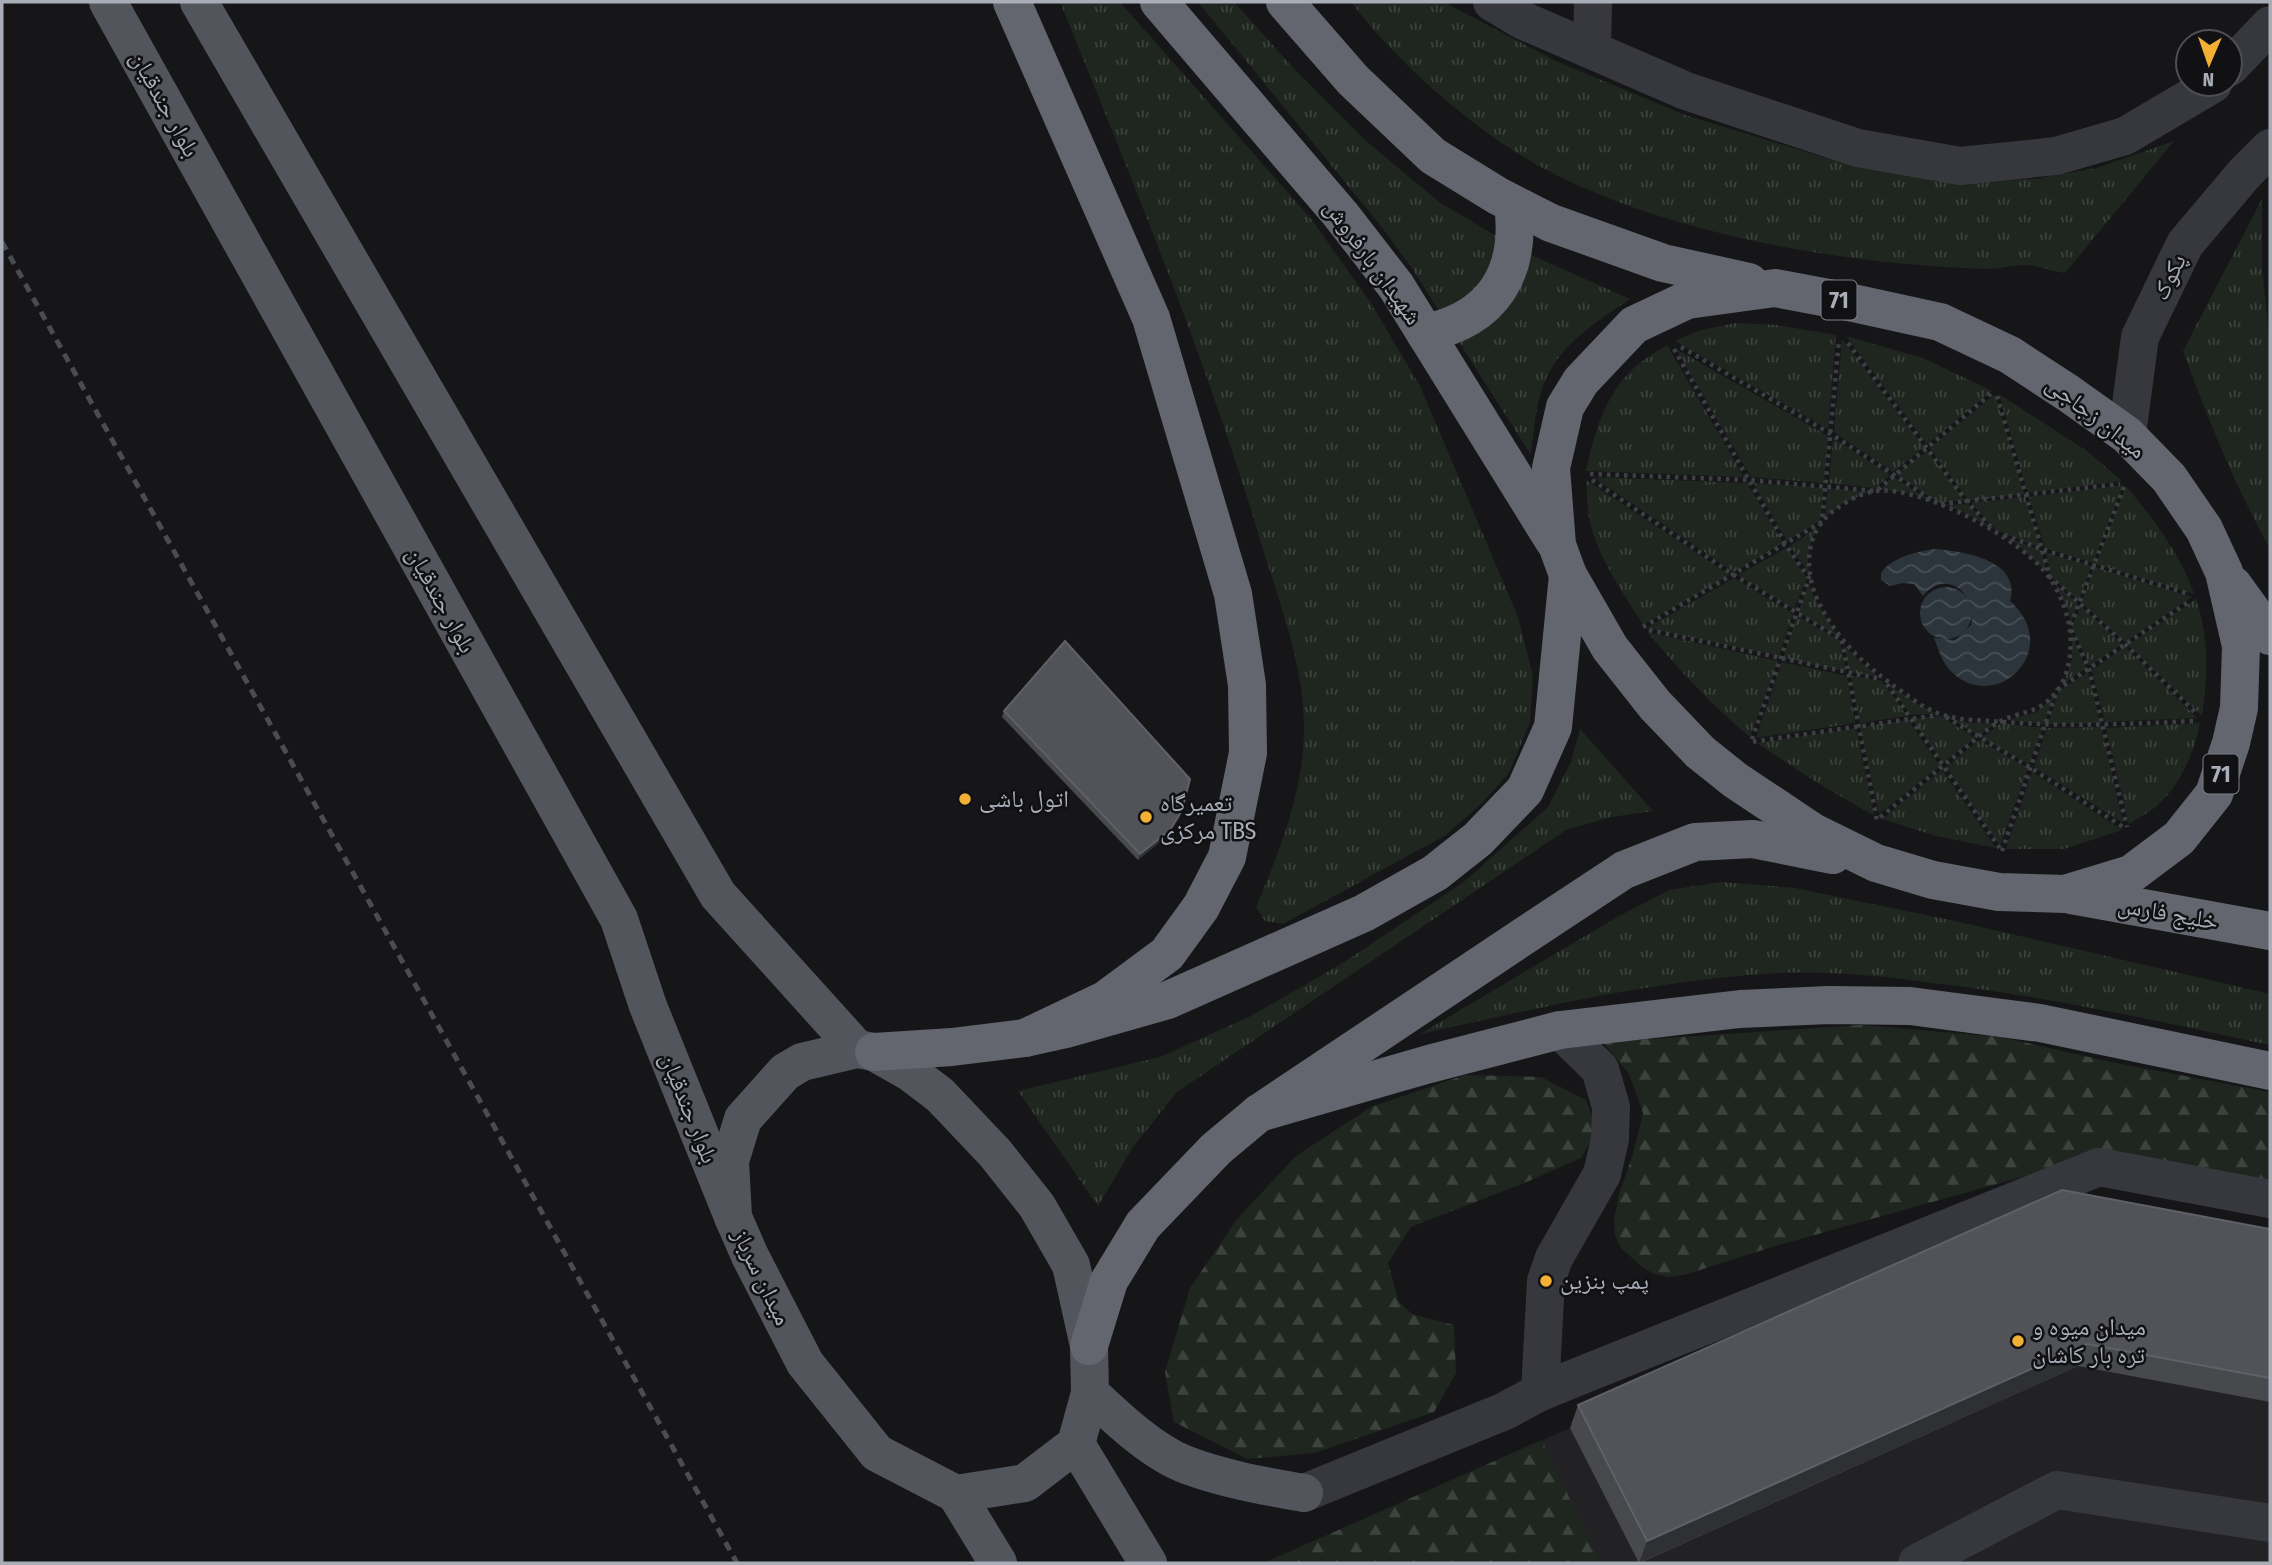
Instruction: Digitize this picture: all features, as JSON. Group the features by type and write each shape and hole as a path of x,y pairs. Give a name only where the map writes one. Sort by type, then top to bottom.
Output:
{"highway":[{"path":"1012,2 1151,318 1233,594 1248,698 1248,753 1227,857 1201,907 1167,954 1105,1000 1025,1038"},
{"name":"شهیدان بارفروش","path":"1159,2 1341,215 1396,286 1562,560"},
{"name":"71","path":"1285,2 1353,80 1433,156 1513,204 1551,223 1663,264 1775,288"},
{"path":"1426,333 1445,329 1479,310 1507,275 1514,252 1516,228 1513,204"},
{"name":"میدان زجاجی","path":"1775,288 1940,322 2010,355 2127,435 2169,478 2204,529 2205,585 2241,646 2239,708 2214,794 2179,838 2131,874 2065,894 1998,892 1933,880 1876,863 1813,832 1778,811 1700,752 1655,705 1610,648 1562,560 1551,468 1565,407 1581,381 1634,325 1687,300 1775,288"},
{"path":"866,1051 951,1047 1025,1038 1168,1000 1364,913 1434,873 1478,839 1525,790 1553,727 1562,560"},
{"name":"71","path":"2205,585 2270,636"},
{"path":"1089,1346 1109,1281 1143,1225 1216,1149 1259,1113 1624,870 1695,842 1753,839 1876,863"},
{"name":"خلیج فارس","path":"2065,894 2270,931"},
{"path":"1259,1113 1560,1030 1740,1009 1829,1005 1910,1006 2040,1023 2270,1071"}],"main road":[{"name":"بلوار جندقیان","path":"108,2 619,919 648,1006 733,1217"},
{"path":"199,2 718,895 866,1051 911,1073 940,1096 995,1153 1037,1206 1071,1265 1089,1346 1090,1394 1076,1444 1025,1483 956,1494 998,1563"},
{"name":"میدان سرباز","path":"866,1051 802,1062 785,1072 743,1119 730,1161 733,1217 805,1363 838,1407 877,1453 956,1494"},
{"path":"1090,1394 1130,1430 1182,1463 1247,1483 1304,1493"},
{"path":"1076,1444 1147,1563"}],"street":[{"path":"1492,2 1522,20 1686,91 1858,148 1959,166 2056,156 2125,136 2189,98"},
{"path":"1592,50 1593,2"},
{"path":"2244,52 2270,25"},
{"name":"پکوک","path":"2127,435 2140,337 2185,244 2244,174 2270,148"},
{"path":"1540,1392 1546,1281 1554,1258 1602,1174 1611,1139 1611,1107 1600,1069 1560,1030"},
{"path":"1304,1493 1505,1411 1540,1392 2099,1167 2270,1199"},
{"path":"1917,1563 2057,1489 2270,1523"}],"path":[{"path":"1751,742 1809,578 1812,543 1822,522 1840,333 1968,503 1995,532 2016,546 2125,644 2203,720"},
{"path":"2128,830 2031,768 1918,703 1861,661 1842,640 1815,596 1809,578 1786,545 1668,340 1830,434 1939,504 1995,532 2094,565 2205,585"},
{"path":"1983,385 2006,396"},
{"path":"1641,628 1786,545 1846,503 1876,491 1996,391"},
{"path":"1996,391 2050,577 2089,669 2128,830"},
{"path":"1874,819 1842,640 1734,575 1582,473 1826,485 1912,496 1939,504 1968,503 2125,484"},
{"path":"2118,474 2134,493"},
{"path":"2002,851 2069,659 2070,627 2125,484"},
{"path":"1874,819 2000,721 2036,710 2057,691 2205,585"},
{"path":"1635,618 1650,639"},
{"path":"1641,628 1884,680 2002,851"},
{"path":"2203,720 2205,709"},
{"path":"1751,742 1941,715 1972,721 2045,726 2203,720"},
{"path":"1744,736 1758,747"},
{"path":"1874,819 1886,823"},
{"path":"2117,837 2137,824"},
{"path":"1990,850 2012,852"}],"shaded area":[{"name":"میدان میوه و تره بار کاشان","path":"2270,1253 2270,1563 1264,1563 1570,1428"}],"green space":[{"path":"1060,2 1120,2 1312,220 1369,300 1420,386 1518,617 1533,676 1530,722 1509,773 1482,803 1446,835 1283,924 1265,921 1256,907 1288,823 1299,780 1304,712 1297,663 1218,408 1141,204"},
{"path":"1198,2 1234,2 1297,72 1366,141 1439,202 1520,250 1630,299 1570,344 1552,367 1539,399 1531,455 1411,267 1381,226"},
{"path":"1351,2 1444,2 1556,61 1685,115 1826,158 1896,172 1973,181 2035,179 2097,168 2174,141 2065,273 2029,265 1987,269 1919,265 1800,250 1699,228 1649,213 1556,175 1514,151 1448,102 1406,64"},
{"path":"2262,199 2262,269 2270,345 2270,549 2223,452 2183,351"},
{"path":"1735,323 1777,325 1836,335 1828,429 1675,341 1701,330"},
{"path":"1846,336 1923,358 1992,391 1927,444"},
{"path":"1842,339 1924,447 1893,472 1834,432"},
{"path":"1667,345 1744,477 1586,471 1602,415 1616,389 1635,367"},
{"path":"1676,349 1828,436 1824,483 1751,477"},
{"path":"1995,394 2024,494 1969,501 1930,448"},
{"path":"1999,394 2087,451 2122,481 2028,493"},
{"path":"1833,438 1890,475 1875,488 1829,483"},
{"path":"1927,451 1965,500 1939,503 1896,474"},
{"path":"1593,477 1747,483 1783,543 1734,572"},
{"path":"1893,477 1931,501 1913,494 1880,489"},
{"path":"1586,480 1730,575 1643,625 1598,547 1589,518"},
{"path":"1753,483 1824,488 1820,521 1787,541"},
{"path":"2123,485 2093,563 2045,548 2029,497"},
{"path":"2126,486 2174,551 2194,594 2096,564"},
{"path":"1828,488 1869,492 1845,502 1825,517"},
{"path":"2025,497 2041,548 1996,530 1971,503"},
{"path":"1968,504 1989,527 1945,505"},
{"path":"1818,527 1809,549 1809,573 1790,546"},
{"path":"2006,537 2042,551 2047,572 2018,545"},
{"path":"1786,548 1807,578 1794,609 1738,575"},
{"path":"2046,553 2091,566 2079,601 2051,577"},
{"path":"2094,567 2192,597 2125,642 2082,603"},
{"path":"1734,578 1793,614 1779,656 1647,628"},
{"path":"1809,583 1813,596 1837,636 1798,612"},
{"path":"2055,584 2078,604 2071,622 2068,610"},
{"path":"2196,599 2206,657 2202,716 2128,645"},
{"path":"2081,606 2122,644 2090,666 2072,627"},
{"path":"1797,616 1840,641 1846,671 1783,658"},
{"path":"1647,632 1778,661 1750,737 1709,700"},
{"path":"2072,635 2086,668 2063,684 2072,660"},
{"path":"1844,645 1860,662 1879,677 1850,672"},
{"path":"2125,647 2197,718 2105,722 2092,670"},
{"path":"1782,662 1847,676 1855,723 1756,738"},
{"path":"2088,672 2100,723 2048,724 2059,691"},
{"path":"1851,676 1882,681 1907,716 1860,723"},
{"path":"1888,684 1917,704 1936,713 1911,715"},
{"path":"2054,696 2044,724 2009,720 2037,712"},
{"path":"1940,716 1975,738 1943,763 1912,719"},
{"path":"1948,717 1971,723 1996,723 1979,736"},
{"path":"1908,720 1940,766 1879,814 1860,727"},
{"path":"2001,723 2043,728 2029,764 1982,738"},
{"path":"2200,723 2191,755 2175,785 2158,805 2129,824 2106,728"},
{"path":"2101,727 2123,823 2034,767 2047,728"},
{"path":"1856,728 1874,816 1757,743"},
{"path":"1580,729 1653,811 1611,817 1566,830 1177,1092 1133,1147 1098,1206 1018,1091 1160,1057 1249,1017 1346,961 1465,881 1548,807 1571,762"},
{"path":"1979,740 2028,768 2000,846 1946,767"},
{"path":"1942,770 1996,848 1936,836 1882,819"},
{"path":"2032,772 2122,830 2064,849 2006,849"},
{"path":"1721,882 1795,888 1955,921 2270,994 2270,1045 2102,1010 1975,988 1894,978 1818,973 1780,973 1689,981 1554,1005 1420,1034 1617,917 1670,890"},
{"path":"1862,1025 2000,1037 2116,1063 2270,1092 2270,1187 2096,1156 1772,1247 1684,1275 1668,1277 1654,1274 1621,1248 1615,1235 1614,1220 1643,1113 1629,1074 1603,1042"},
{"path":"1465,1075 1541,1077 1586,1100 1597,1129 1581,1158 1411,1227 1388,1263 1399,1302 1412,1314 1454,1325 1456,1373 1434,1412 1315,1453 1248,1459 1174,1422 1165,1372 1190,1288 1237,1219 1296,1156 1371,1107"},
{"path":"1542,1440 1600,1563 1264,1563"}],"water":[{"path":"1934,549 1960,552 1987,560 2007,576 2011,587 2010,601 2025,620 2030,640 2027,658 2016,672 2002,682 1984,686 1966,682 1948,668 1942,657 1934,638 1955,640 1971,625 1970,603 1958,588 1941,584 1923,596 1914,584 1890,586 1881,580 1881,573 1891,563"},
{"path":"1946,587 1956,589 1964,595 1970,603 1970,623 1964,631 1956,637 1946,639 1936,637 1928,631 1922,623 1920,613 1922,603 1928,595 1936,589"}],"building":[{"path":"1065,641 1190,779 1182,810 1170,830 1140,854 1004,711"},
{"path":"2062,1190 2270,1229 2270,1378 2087,1344 1647,1541 1578,1405"}],"railway":[{"path":"2,242 737,1563"}],"place":[{"name":"اتول باشی","path":"965,799"},
{"name":"تعمیرگاه مرکزی TBS","path":"1146,817"},
{"name":"پمپ بنزین","path":"1546,1281"},
{"name":"میدان میوه و تره بار کاشان","path":"2018,1341"}]}
